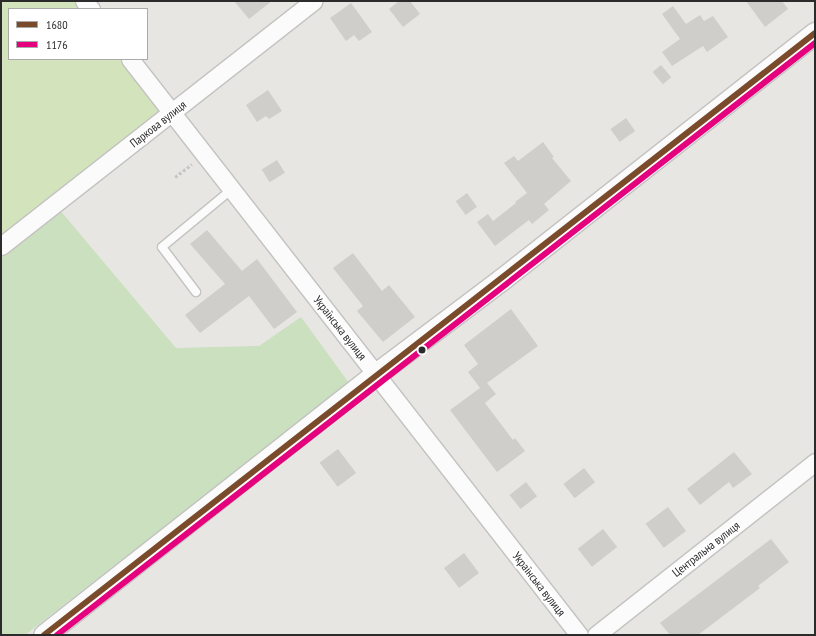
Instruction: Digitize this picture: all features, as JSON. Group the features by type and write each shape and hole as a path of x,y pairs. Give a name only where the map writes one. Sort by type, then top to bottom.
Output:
{"street":[{"name":"Паркова вулиця","path":"1,246 314,1"},
{"path":"44,635 376,374 502,279 815,33"},
{"name":"Українська вулиця","path":"131,60 579,635"},
{"name":"Центральна вулиця","path":"596,635 815,462"}],"lane":[{"path":"196,292 162,247 232,189"}],"path":[{"path":"175,178 204,153"}],"green space":[{"path":"1,1 76,1 81,8 8,8 8,60 122,60 162,111 1,236"},
{"path":"59,209 176,348 259,346 301,317 349,383 25,635 1,635 1,255"}],"building":[{"path":"234,1 272,1 249,19"},
{"path":"399,1 410,1 420,14 403,27 389,9"},
{"path":"746,1 782,1 788,9 765,27"},
{"path":"351,3 372,32 359,41 354,35 346,41 330,18"},
{"path":"673,6 686,24 700,15 704,21 713,16 728,37 707,52 703,46 672,66 662,52 680,39 662,14"},
{"path":"661,65 671,77 663,84 653,72"},
{"path":"268,90 282,111 269,119 266,116 257,122 246,105"},
{"path":"626,118 635,131 620,142 610,129"},
{"path":"543,142 554,157 552,158 571,181 544,204 549,210 532,224 529,220 495,246 477,222 488,214 493,221 527,193 504,163 514,156 518,161"},
{"path":"277,160 285,173 270,182 262,170"},
{"path":"467,193 477,207 466,215 456,201"},
{"path":"207,230 242,271 257,259 297,312 274,329 249,296 200,333 185,315 225,284 190,244"},
{"path":"353,253 382,291 389,285 415,317 383,342 357,311 363,306 333,268"},
{"path":"511,309 538,346 487,383 496,394 485,403 513,440 515,438 525,451 497,472 450,410 480,388 468,372 478,364 464,345"},
{"path":"338,449 356,473 338,487 320,463"},
{"path":"734,452 752,474 733,488 729,482 700,505 687,489"},
{"path":"584,468 595,482 575,498 564,484"},
{"path":"526,482 537,496 521,509 509,495"},
{"path":"668,507 686,531 664,548 646,524"},
{"path":"603,529 617,547 592,567 578,549"},
{"path":"771,539 789,562 758,586 760,588 698,635 670,635 660,623"},
{"path":"464,553 479,573 459,588 444,568"}],"transit line":[{"name":"1680","path":"44,635 815,33"},
{"name":"1176","path":"57,635 815,43"}]}
